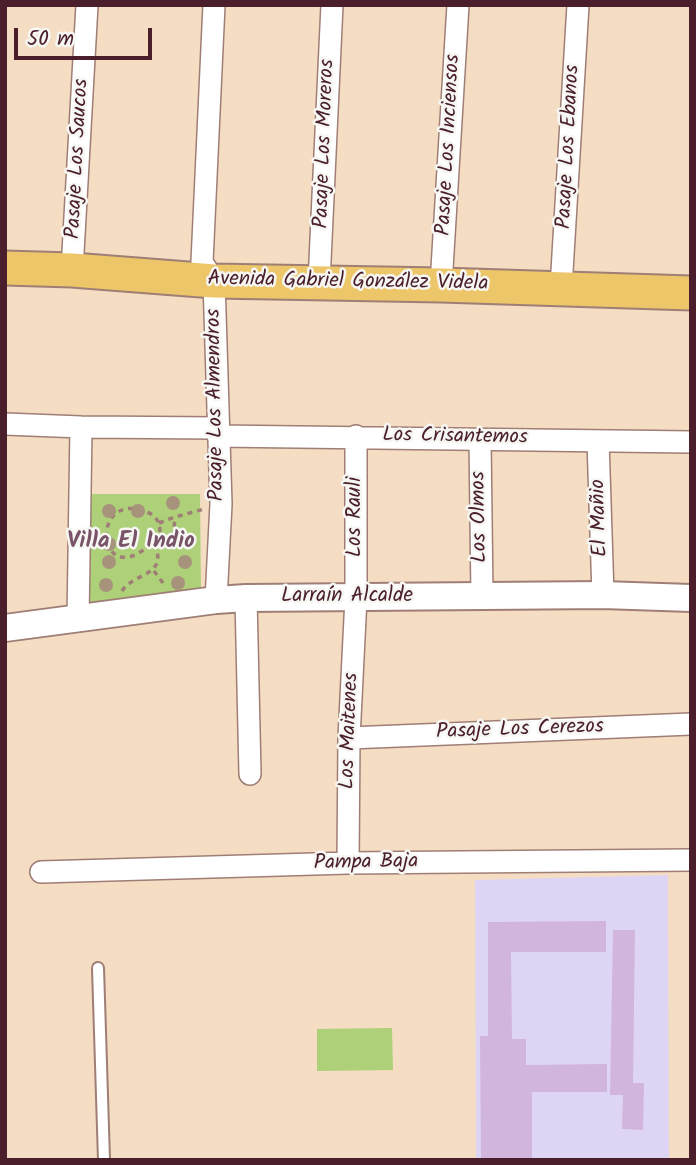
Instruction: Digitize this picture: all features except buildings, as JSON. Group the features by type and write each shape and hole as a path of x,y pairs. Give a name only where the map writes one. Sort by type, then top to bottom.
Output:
{"main road":[{"name":"Avenida Gabriel González Videla","path":"5,268 214,281 691,293"}],"street":[{"name":"Pasaje Los Saucos","path":"72,271 87,5"},
{"name":"Pasaje Los Almendros","path":"214,5 202,262 214,281 221,504 216,600"},
{"name":"Pasaje Los Moreros","path":"319,282 332,5"},
{"name":"Pasaje Los Inciensos","path":"441,285 458,5"},
{"name":"Pasaje Los Ebanos","path":"561,288 578,5"},
{"name":"Los Crisantemos","path":"5,424 356,436 691,442"},
{"path":"78,620 81,427"},
{"name":"Los Rauli","path":"356,436 356,598"},
{"name":"Los Olmos","path":"480,439 482,596"},
{"name":"El Mañio","path":"598,441 603,595"},
{"name":"Larraín Alcalde","path":"5,628 246,598 603,595 691,598"},
{"path":"246,598 250,774"},
{"name":"Los Maitenes","path":"348,863 349,738 356,598"},
{"name":"Pasaje Los Cerezos","path":"349,738 691,724"},
{"name":"Pampa Baja","path":"41,872 348,863 691,860"}],"lane":[{"path":"98,968 104,1160"}],"path":[{"path":"159,523 221,504"},
{"path":"111,615 125,585 153,570 157,562 154,544 160,531 159,520 142,509 123,509 115,514 108,527 106,539 109,550 124,557 134,555 154,544 170,540 173,537 175,517"}],"shaded area":[{"path":"668,875 669,1160 476,1160 475,880"}],"green space":[{"path":"88,494 200,494 201,593 86,608"},
{"path":"392,1028 393,1070 317,1071 317,1029"}],"district":[{"name":"Villa El Indio","path":"131,543"}]}
